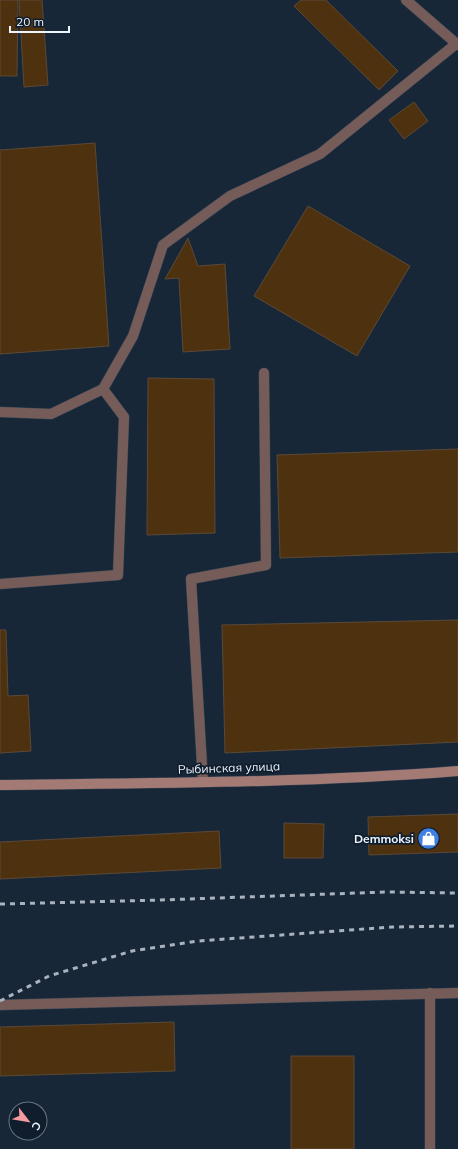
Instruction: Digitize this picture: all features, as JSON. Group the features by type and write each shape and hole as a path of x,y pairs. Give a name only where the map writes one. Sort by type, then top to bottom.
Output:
{"main road":[{"name":"Рыбинская улица","path":"0,785 203,782 390,776 458,771"}],"street":[{"path":"0,412 51,414 102,389 133,336 163,245 230,196 320,154 457,45 406,0"},
{"path":"203,782 192,579 266,565 264,373"},
{"path":"0,584 118,575 124,417 102,389"},
{"path":"0,1005 458,993"},
{"path":"430,994 430,1149"}],"building":[{"path":"0,0 18,0 17,76 0,76"},
{"path":"19,0 42,0 48,85 24,87"},
{"path":"301,0 326,0 398,71 379,90 294,6"},
{"path":"414,102 428,121 404,139 389,120"},
{"path":"95,143 109,346 0,354 0,150"},
{"path":"308,206 410,266 357,356 254,296"},
{"path":"188,238 198,266 225,264 230,349 183,352 179,278 165,279"},
{"path":"148,378 214,379 215,533 147,535"},
{"path":"458,449 458,552 280,558 277,455"},
{"path":"458,620 458,742 225,753 222,625"},
{"path":"0,630 6,630 8,696 28,695 31,751 0,753"},
{"path":"458,814 458,852 369,855 368,817"},
{"path":"284,823 324,824 323,858 284,858"},
{"path":"219,831 221,868 0,879 0,842"},
{"path":"174,1022 175,1071 0,1076 0,1027"},
{"path":"291,1056 354,1056 354,1149 291,1149"}],"railway":[{"path":"0,904 386,892 458,893"},
{"path":"0,1001 49,976 132,951 198,941 392,927 458,926"}],"place":[{"name":"Demmoksi","path":"429,839"}]}
